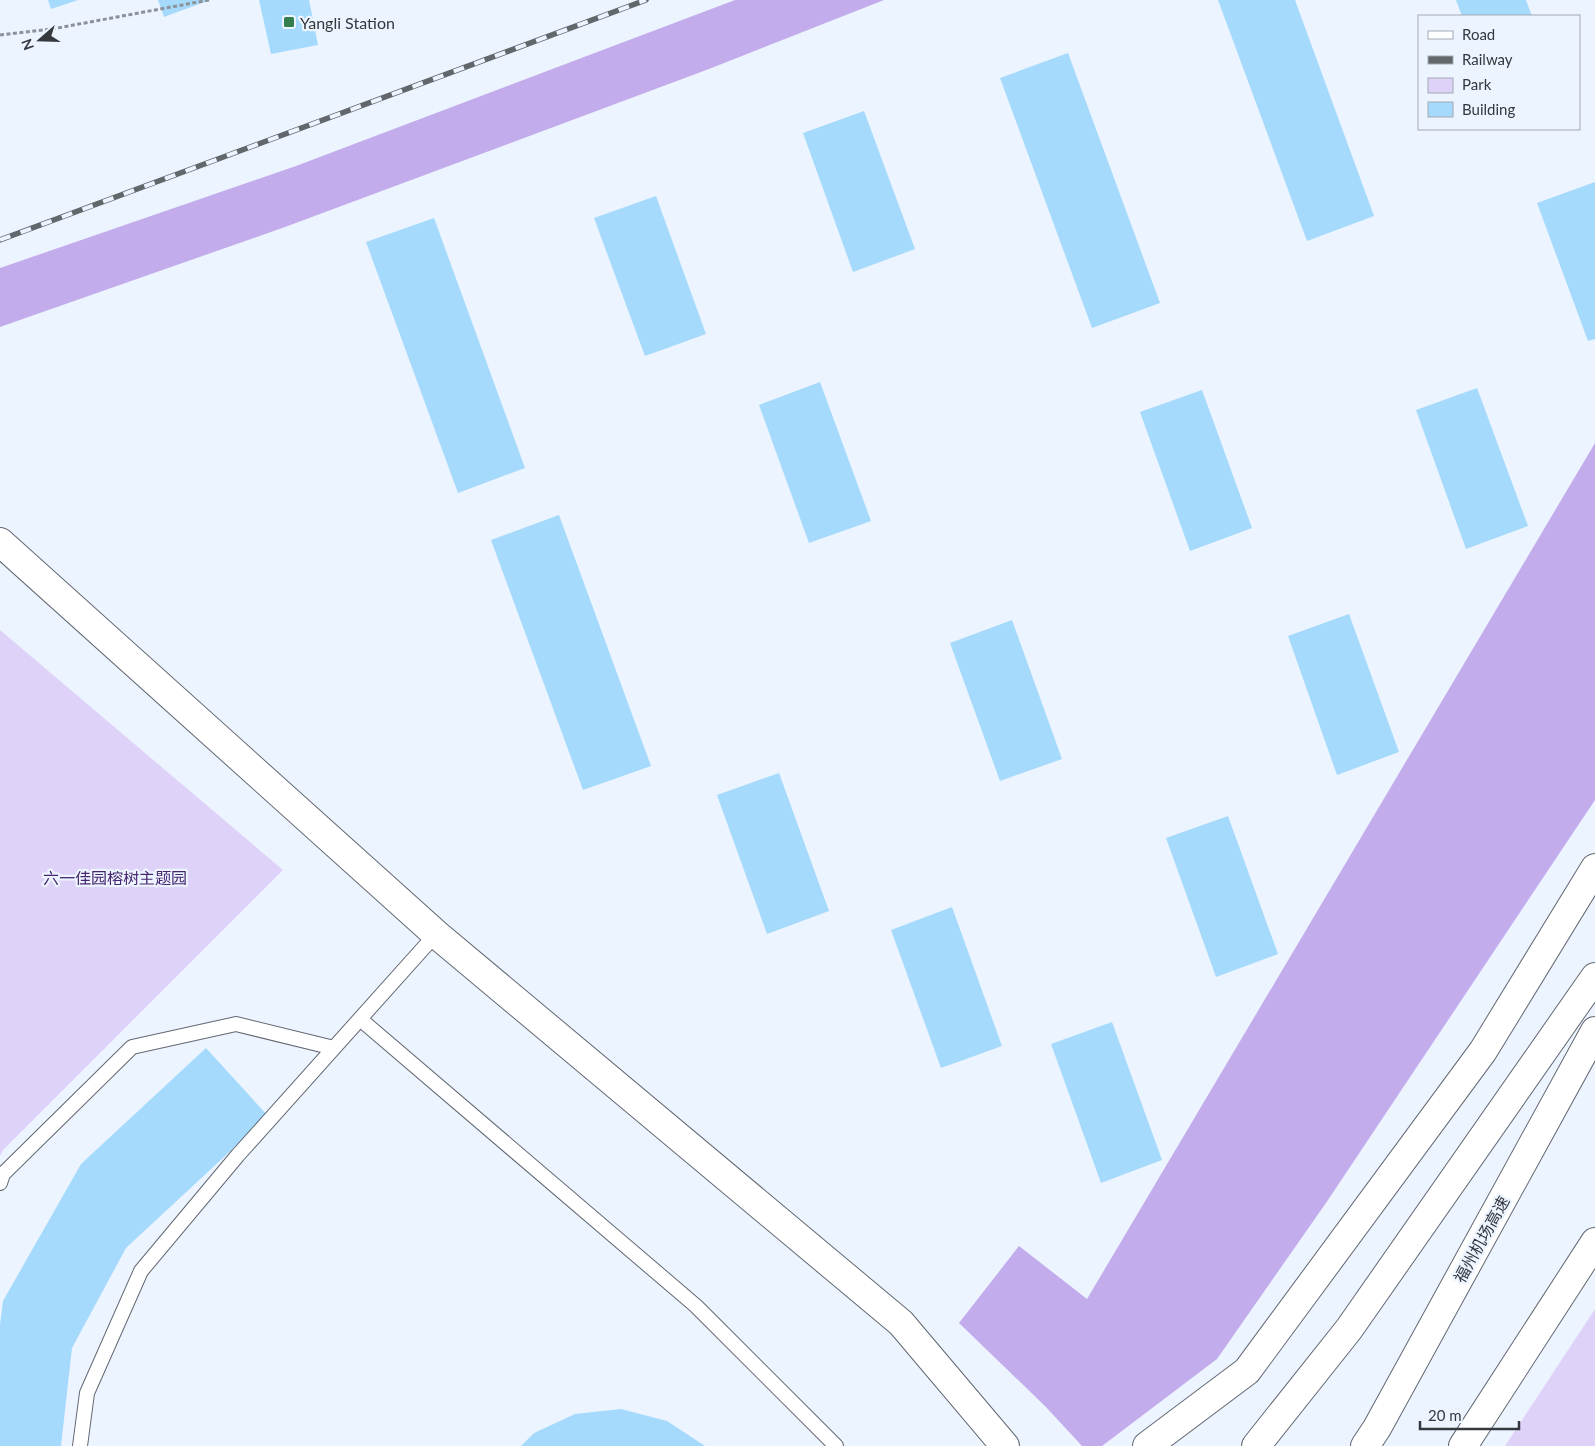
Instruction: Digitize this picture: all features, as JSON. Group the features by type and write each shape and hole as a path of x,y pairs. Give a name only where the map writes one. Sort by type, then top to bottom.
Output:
{"main road":[{"path":"0,542 436,934 901,1323 1005,1446"},
{"path":"1147,1446 1247,1371 1483,1051 1595,868"},
{"path":"1256,1446 1349,1329 1595,977"},
{"name":"福州机场高速","path":"1365,1446 1377,1428 1595,1031"},
{"path":"1464,1446 1595,1242"}],"lane":[{"path":"80,1446 87,1393 141,1271 238,1155 436,934"},
{"path":"360,1020 696,1306 836,1446"},
{"path":"0,1183 3,1174 132,1047 236,1024 334,1048"}],"path":[{"path":"0,35 52,29 209,0"}],"green space":[{"name":"六一佳园榕树主题园","path":"0,630 283,870 3,1150 0,1156"},
{"path":"1595,1309 1595,1446 1505,1446"}],"shaded area":[{"path":"735,0 884,0 709,69 285,227 0,327 0,268 296,166"},
{"path":"1595,443 1595,800 1328,1200 1217,1359 1102,1446 1082,1446 1045,1406 959,1323 1019,1246 1087,1299"}],"building":[{"path":"48,0 78,0 51,9"},
{"path":"158,0 210,0 164,17"},
{"name":"Yangli Station","path":"259,0 309,0 318,45 271,54"},
{"path":"1218,0 1295,0 1374,216 1307,241"},
{"path":"1456,0 1526,0 1532,15 1462,15"},
{"path":"1068,53 1160,303 1092,328 1000,78"},
{"path":"864,111 915,249 853,272 803,133"},
{"path":"1595,182 1595,339 1588,341 1537,203"},
{"path":"656,196 706,334 645,356 594,218"},
{"path":"434,218 525,468 458,493 366,242"},
{"path":"820,382 871,521 809,543 759,405"},
{"path":"1477,388 1528,526 1466,549 1416,410"},
{"path":"1202,390 1252,528 1190,551 1140,412"},
{"path":"559,515 651,766 583,790 491,540"},
{"path":"1349,614 1399,752 1337,775 1288,636"},
{"path":"1012,620 1062,759 1000,781 950,643"},
{"path":"779,773 829,911 767,934 717,795"},
{"path":"1228,816 1278,954 1216,977 1166,838"},
{"path":"952,907 1002,1046 941,1068 891,930"},
{"path":"1112,1022 1162,1160 1101,1183 1051,1044"},
{"path":"206,1048 268,1116 126,1248 72,1348 61,1446 0,1446 0,1325 3,1301 81,1164"},
{"path":"621,1409 667,1421 705,1446 521,1446 534,1433 575,1414"}],"railway":[{"path":"0,240 646,0"}],"place":[{"name":"Yangli Station","path":"289,22"}]}
